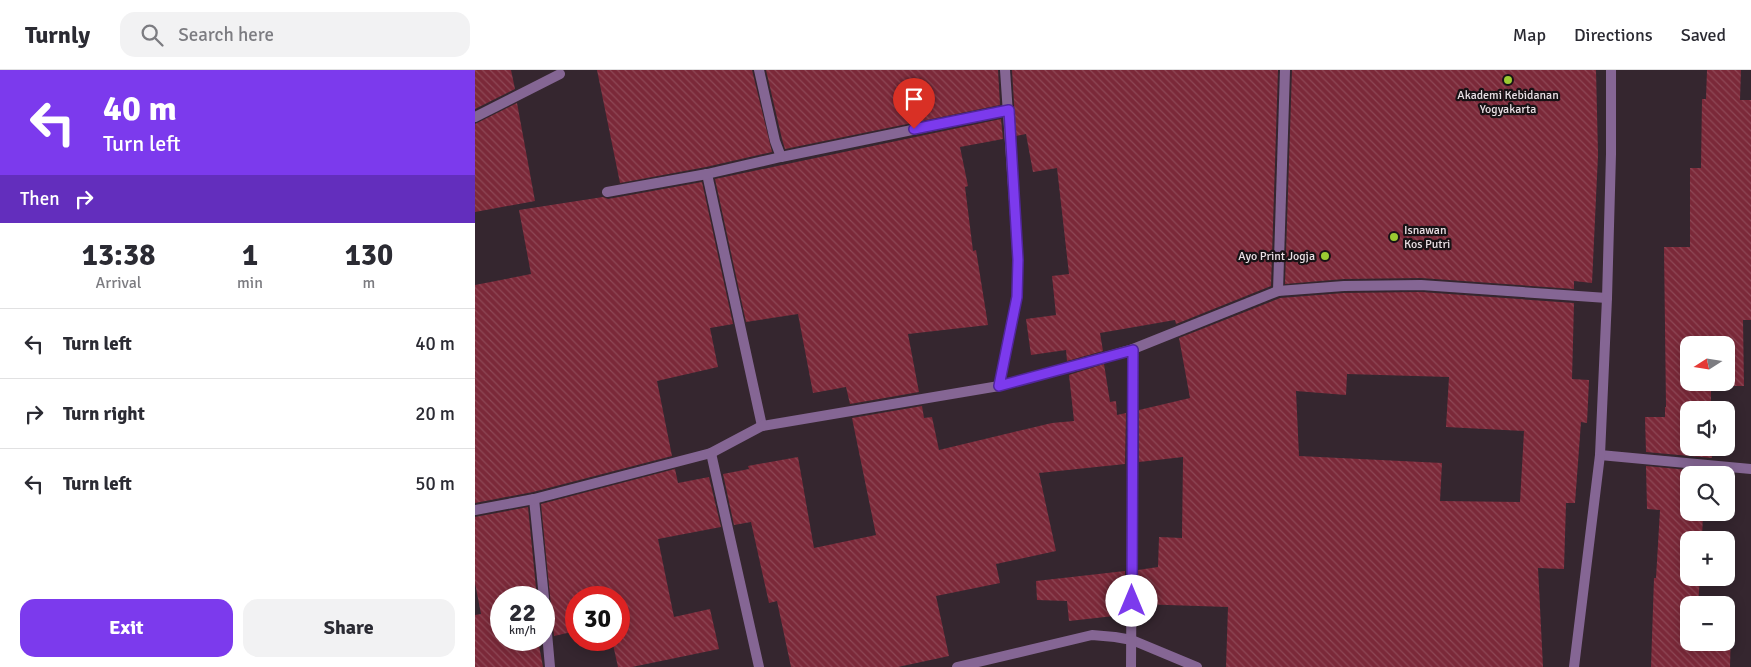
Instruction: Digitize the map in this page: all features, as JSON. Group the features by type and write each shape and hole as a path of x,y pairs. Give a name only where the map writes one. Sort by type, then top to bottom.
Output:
{"street":[{"path":"759,70 775,142 781,156"},
{"path":"999,386 1017,297 1018,260 1005,70"},
{"path":"1278,291 1285,70"},
{"path":"1574,667 1600,455 1607,298 1611,70"},
{"path":"475,117 560,74"},
{"path":"607,192 707,174 781,156 1009,110"},
{"path":"707,174 762,426"},
{"path":"475,510 534,499 711,453 762,426 999,386 1133,350 1278,291 1344,286 1421,286 1607,298"},
{"path":"1131,667 1133,350"},
{"path":"711,453 759,667"},
{"path":"1600,455 1751,469"},
{"path":"534,499 543,586"},
{"path":"957,667 1092,635 1132,640 1197,667"},
{"path":"549,651 551,667"}],"building":[{"path":"475,70 511,70 515,89 475,109"},
{"path":"597,70 752,70 772,152 706,167 620,183"},
{"path":"766,70 998,70 1000,105 785,149"},
{"path":"1012,70 1278,70 1271,286 1176,324 1175,320 1100,333 1103,351 1067,361 1066,350 1031,355 1026,319 1056,315 1052,276 1069,274 1057,168 1033,172 1026,134 1016,136"},
{"path":"1292,70 1596,70 1598,155 1592,283 1574,281 1574,289 1421,278 1344,279 1285,284"},
{"path":"1707,70 1741,70 1740,100 1751,100 1751,320 1743,320 1744,386 1735,386 1735,336 1680,336 1680,391 1711,391 1711,401 1680,401 1680,455 1646,452 1645,417 1665,417 1666,407 1664,247 1690,247 1690,168 1701,168 1702,99 1706,99"},
{"path":"517,103 535,201 475,212 475,124"},
{"path":"1001,119 1003,139 960,147 968,186 965,187 973,251 976,250 988,325 908,334 919,392 850,404 846,387 813,393 798,314 746,322 715,179"},
{"path":"702,182 733,324 710,328 718,367 657,381 672,456 533,492 475,503 475,285 531,274 519,210 603,197 608,199"},
{"path":"1421,292 1574,303 1572,379 1589,380 1587,423 1581,422 1575,503 1566,503 1564,569 1538,568 1543,667 1226,667 1228,607 1138,604 1138,570 1158,567 1159,537 1182,538 1183,457 1139,462 1139,410 1190,398 1179,338 1280,298 1344,293","holes":["1347,374 1449,377 1446,427 1524,431 1520,502 1440,501 1442,463 1299,456 1296,391 1346,395"]},
{"path":"1104,364 1110,402 1116,401 1117,415 1126,413 1125,464 1039,473 1056,551 996,564 1000,583 936,596 949,656 898,667 791,667 777,601 769,603 751,522 734,525 723,474 749,469 748,466 798,457 814,548 876,535 852,418 922,406 924,418 932,417 939,450 1052,423 1074,421 1069,375"},
{"path":"1690,456 1712,456 1712,458"},
{"path":"1646,466 1680,469 1680,521 1703,521 1702,531 1680,531 1680,586 1699,586 1699,596 1680,596 1680,651 1730,651 1730,667 1651,667 1654,578 1656,578 1660,510 1647,509"},
{"path":"675,469 678,483 709,477 721,527 658,539 674,617 710,609 719,649 632,667 618,667 614,651 630,651 630,586 565,586 565,634 555,636 555,586 549,586 541,504"},
{"path":"528,507 536,586 490,586 490,651 540,651 543,667 475,667 475,615 481,614 475,583 475,517"},
{"path":"1125,571 1125,603 1122,603 1123,615 1069,621 1067,601 1037,600 1036,581"}],"place":[{"name":"Akademi Kebidanan Yogyakarta","path":"1508,80"},
{"name":"Isnawan Kos Putri","path":"1394,237"},
{"name":"Ayo Print Jogja","path":"1325,256"}],"route":[{"path":"914,129 1009,110 1018,260 1017,297 999,386 1133,350 1132,601"}]}
